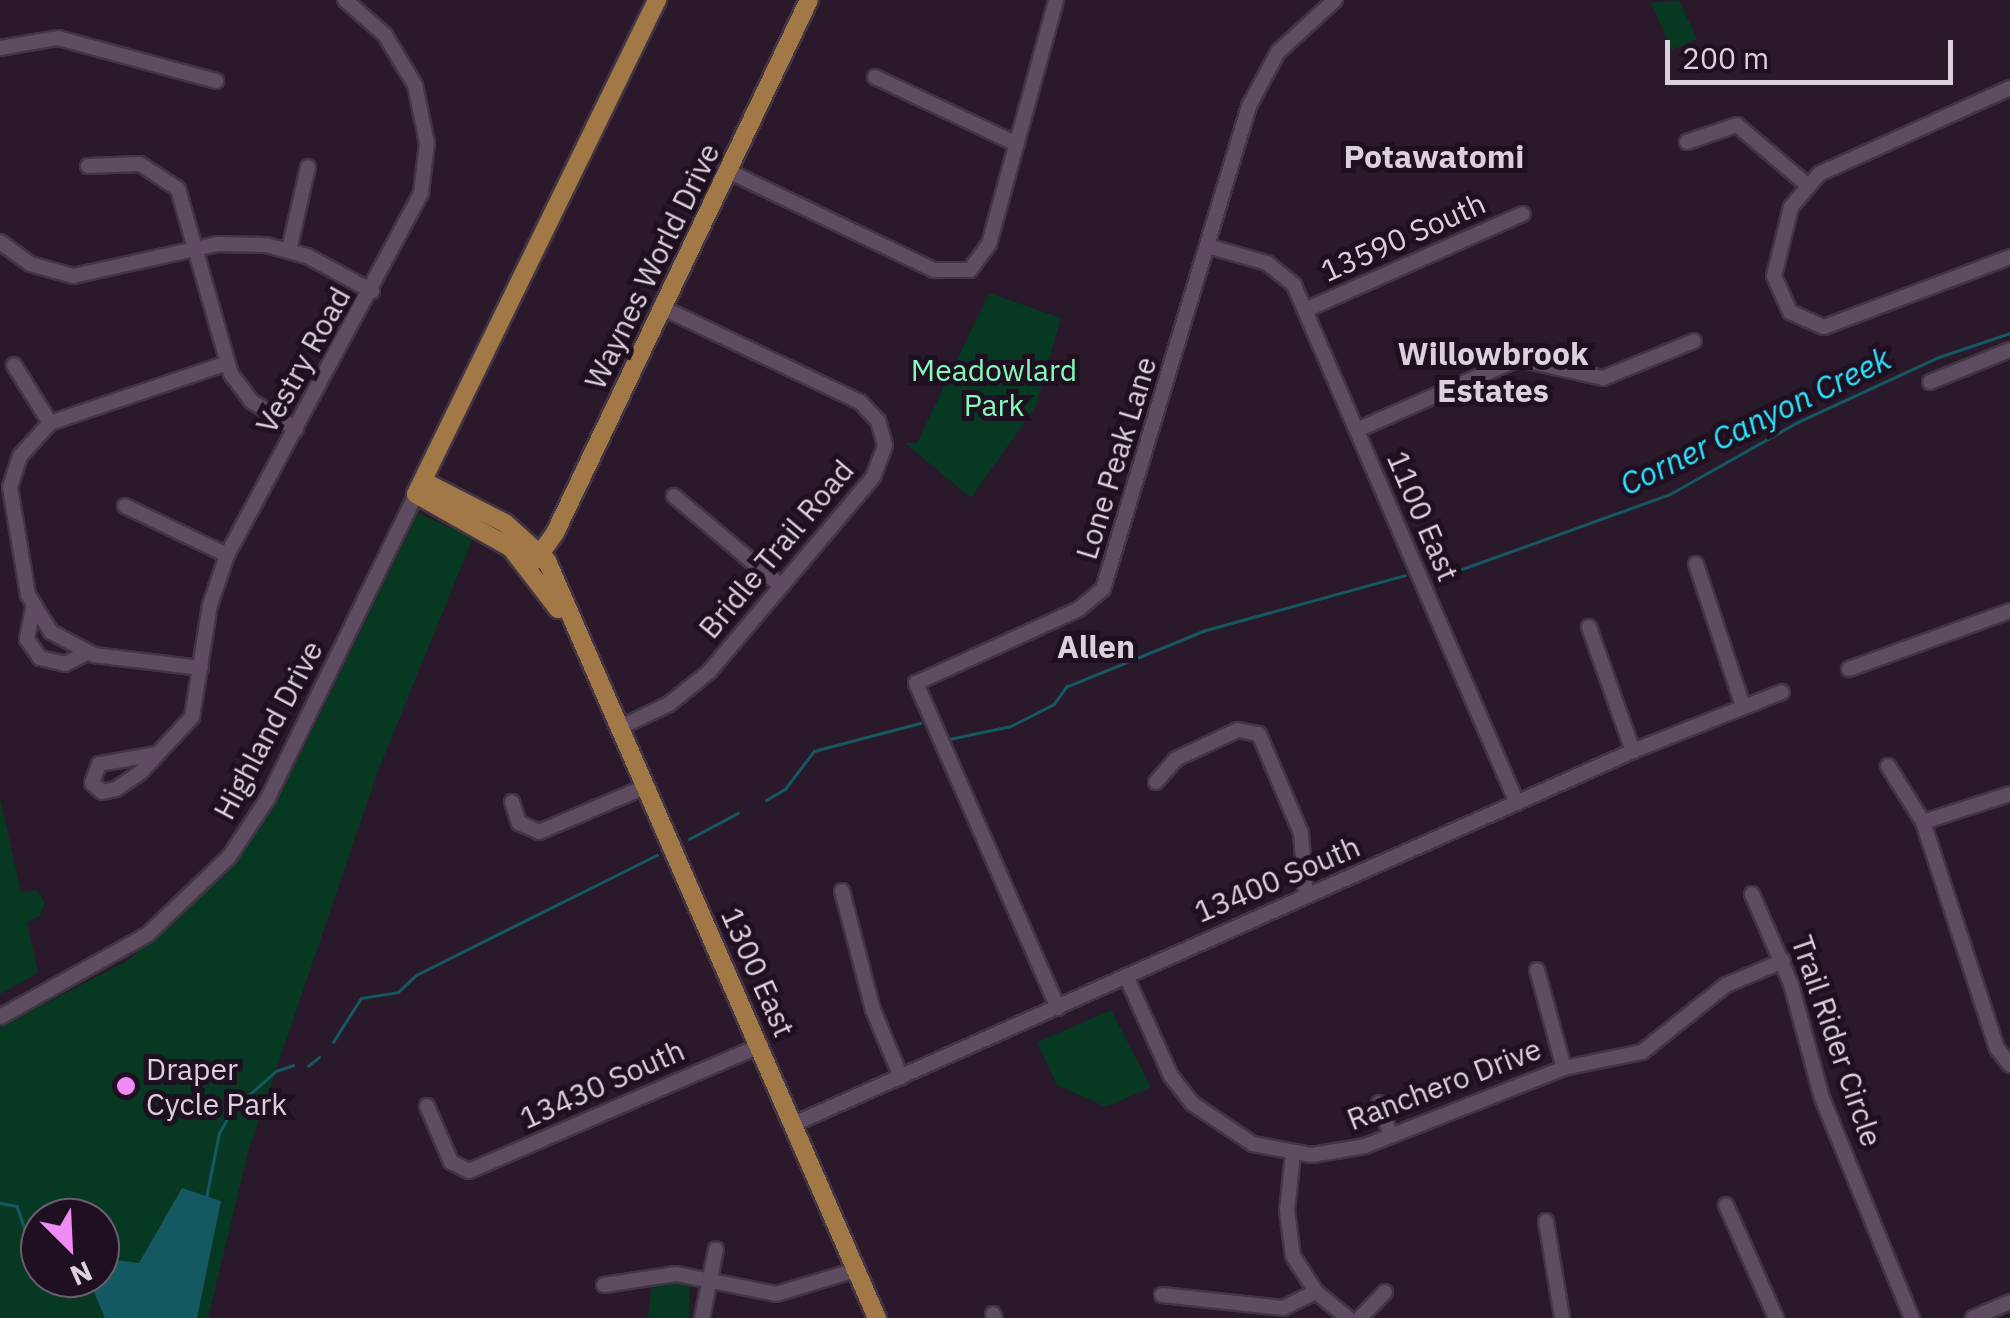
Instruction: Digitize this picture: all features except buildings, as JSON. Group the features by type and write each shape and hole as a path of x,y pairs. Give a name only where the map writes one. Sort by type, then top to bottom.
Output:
{"main road":[{"name":"Highland Drive","path":"416,489 656,0"},
{"name":"Waynes World Drive","path":"543,554 810,0"},
{"path":"466,392 440,474 479,510 543,554"},
{"path":"416,489 479,510"},
{"name":"1300 East","path":"416,489 524,560 587,650"},
{"path":"524,560 543,554"},
{"name":"1300 East","path":"543,554 796,1124 877,1318"}],"street":[{"name":"Vestry Road","path":"156,754 192,717 210,606 227,555 372,291 421,193 426,128 402,59 345,0"},
{"path":"728,172 934,270 956,274 976,266 987,250 1056,0"},
{"name":"Lone Peak Lane","path":"1058,1008 916,683 1079,610 1103,589 1262,78 1288,40 1335,0"},
{"path":"0,48 58,38 216,81"},
{"path":"875,76 1017,144"},
{"path":"2010,88 1832,166 1806,184 1791,208 1775,263 1780,297 1797,318 1833,325 2010,257"},
{"path":"1686,142 1737,125 1806,184"},
{"path":"88,166 140,164 166,176 187,204 227,364 251,402 296,429"},
{"path":"289,250 308,167"},
{"name":"13590 South","path":"1305,310 1523,214"},
{"path":"2,247 40,268 84,276 198,248 242,243 289,250 372,291"},
{"name":"1100 East","path":"1208,246 1278,268 1305,310 1517,803"},
{"name":"Bridle Trail Road","path":"621,727 700,682 878,470 885,445 881,429 860,402 662,308"},
{"path":"1356,430 1518,360 1603,378 1694,341"},
{"path":"1930,382 2010,350"},
{"path":"14,364 50,423"},
{"path":"86,653 65,664 40,658 27,640 33,608 10,487 20,456 50,423 227,364"},
{"name":"Highland Drive","path":"0,1017 126,949 219,870 268,798 372,589 416,489"},
{"path":"674,496 781,586"},
{"path":"125,506 227,555"},
{"path":"1696,564 1742,706"},
{"path":"33,608 51,632 86,653 202,668"},
{"path":"1849,669 2010,611"},
{"path":"1589,627 1632,751"},
{"name":"13400 South","path":"796,1124 1632,751 1782,692"},
{"path":"1156,782 1167,765 1190,752 1238,730 1259,734 1301,833 1306,896"},
{"path":"1888,766 1923,822 1996,1048 2010,1066"},
{"path":"512,802 518,823 539,832 645,787"},
{"path":"1923,822 2010,794"},
{"path":"842,891 873,1010 901,1077"},
{"name":"Trail Rider Circle","path":"1752,894 1782,962 1816,1084 1912,1318"},
{"name":"Ranchero Drive","path":"1126,976 1171,1076 1193,1104 1237,1136 1293,1154 1348,1151 1564,1068 1642,1052 1726,985 1782,962"},
{"path":"1537,970 1564,1068"},
{"name":"13430 South","path":"427,1106 451,1162 464,1172 760,1044"},
{"path":"1379,1102 1391,1136"},
{"path":"1293,1154 1290,1241 1316,1292 1348,1318"},
{"path":"1726,1205 1776,1318"},
{"path":"1546,1221 1562,1318"},
{"path":"702,1318 706,1280 716,1249"},
{"path":"604,1286 660,1273 776,1294 856,1270"},
{"path":"1162,1296 1283,1308 1316,1292"},
{"path":"1360,1318 1385,1292"},
{"path":"1973,1318 2010,1302"}],"green space":[{"path":"1679,0 1697,39 1672,50 1651,3"},
{"name":"Meadowlard Park","path":"989,293 1061,318 1036,406 971,498 905,443 917,443"},
{"name":"Draper Cycle Park","path":"418,513 473,538 378,771 249,1149 208,1318 0,1318 0,1027 127,961 226,874 276,804"},
{"path":"0,798 21,892 37,890 45,902 40,916 27,922 38,973 0,994"},
{"path":"1111,1010 1151,1087 1106,1107 1057,1085 1037,1042"},
{"path":"652,1280 690,1283 689,1318 648,1318"}],"water":[{"path":"182,1188 221,1201 197,1318 105,1318 96,1298 120,1298 120,1261 139,1263"}],"waterway":[{"name":"Corner Canyon Creek","path":"1462,569 1670,494 1796,423 1939,357 2010,333"},
{"name":"Corner Canyon Creek","path":"949,739 1011,726 1054,704 1066,687 1206,630 1405,575"},
{"name":"Corner Canyon Creek","path":"766,800 785,789 814,751 920,723"},
{"name":"Corner Canyon Creek","path":"689,839 738,813"},
{"name":"Corner Canyon Creek","path":"333,1042 361,998 398,992 416,975 657,855"},
{"name":"Corner Canyon Creek","path":"308,1066 319,1057"},
{"name":"Corner Canyon Creek","path":"206,1198 219,1133 233,1109 276,1071 293,1065"},
{"name":"Corner Canyon Creek","path":"0,1203 17,1206 20,1215"}],"place":[{"name":"Draper Cycle Park","path":"126,1086"}],"district":[{"name":"Potawatomi","path":"1434,156"},
{"name":"Willowbrook Estates","path":"1493,372"},
{"name":"Allen","path":"1096,646"}]}
